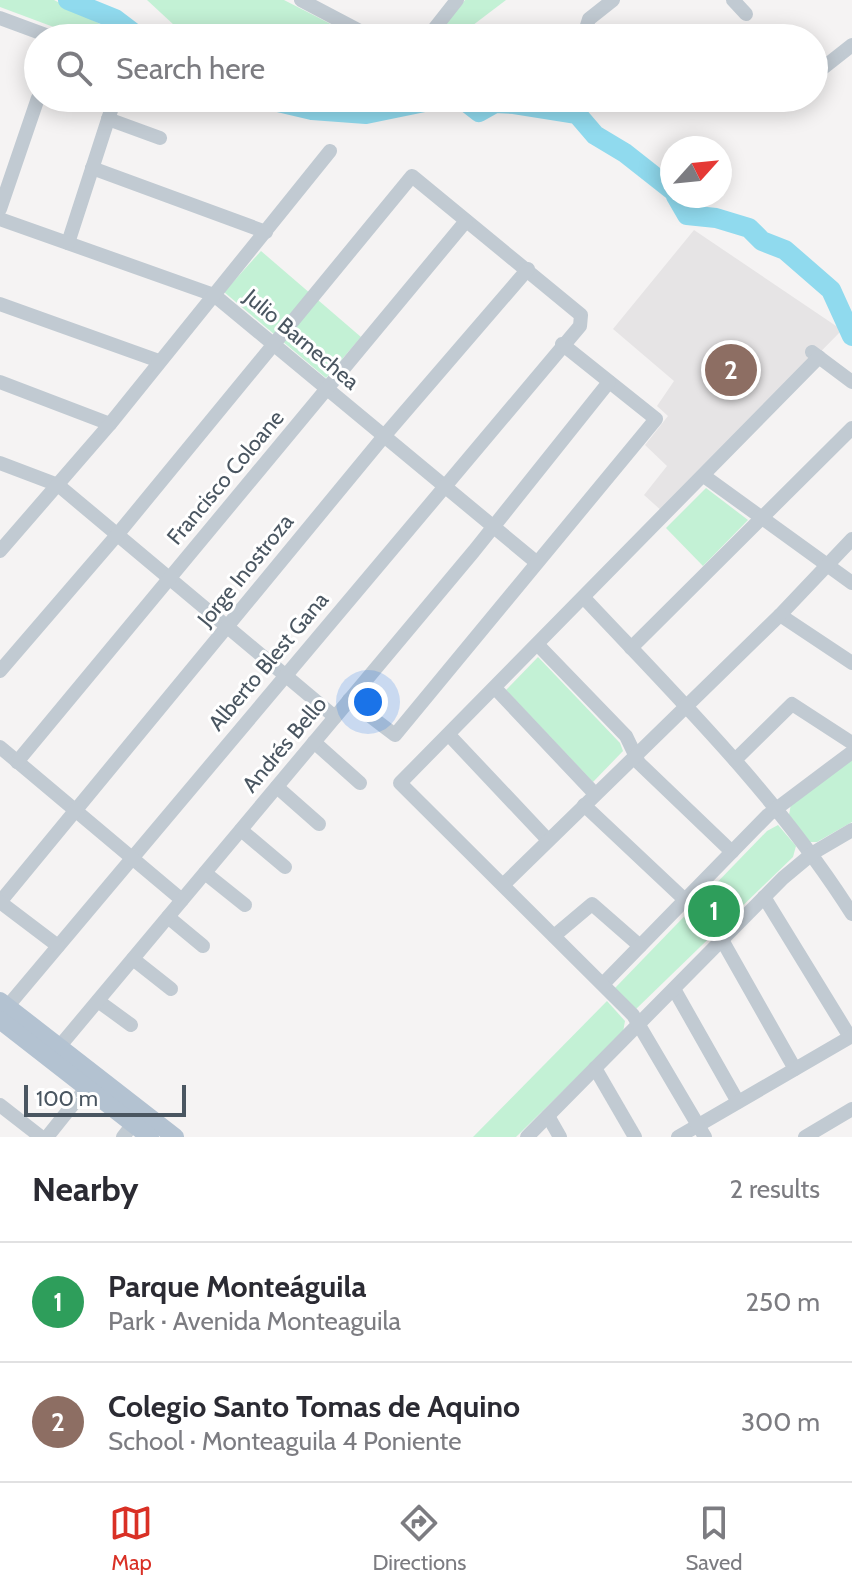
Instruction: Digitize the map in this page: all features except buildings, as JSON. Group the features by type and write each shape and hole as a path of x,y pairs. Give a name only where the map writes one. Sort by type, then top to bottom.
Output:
{"main road":[{"path":"2,1009 91,1081 175,1137"},
{"path":"91,1081 128,1130 150,1137"}],"street":[{"path":"301,0 346,24"},
{"path":"438,24 457,0"},
{"path":"587,24 589,19 613,0"},
{"path":"733,0 746,14"},
{"path":"0,18 24,27"},
{"path":"828,64 852,45"},
{"path":"0,209 33,112"},
{"path":"68,243 110,112"},
{"path":"108,119 160,138"},
{"path":"1,548 110,424 330,151"},
{"path":"92,168 266,232"},
{"path":"0,671 117,535 412,176 528,269"},
{"name":"Julio Barnechea","path":"0,219 214,295 536,562"},
{"name":"Francisco Coloane","path":"17,762 466,221"},
{"name":"Alberto Blest Gana","path":"2,1009 580,326 581,315 528,269"},
{"name":"Jorge Inostroza","path":"0,902 385,435 528,269"},
{"path":"0,304 159,361"},
{"path":"349,700 395,735 656,419 562,344"},
{"path":"701,1131 639,1023 400,783 585,599 816,354 852,382"},
{"path":"0,382 110,424"},
{"name":"Andrés Bello","path":"55,1053 609,382"},
{"path":"631,648 852,428"},
{"path":"0,463 58,485 335,717"},
{"path":"704,476 852,583"},
{"path":"503,885 780,615 852,539"},
{"path":"585,599 778,808 813,853 852,914"},
{"path":"780,615 852,663"},
{"path":"538,645 626,736 634,755 732,852"},
{"path":"495,688 590,800 685,900"},
{"path":"735,760 792,704 852,743"},
{"path":"449,735 548,840"},
{"path":"314,742 360,783"},
{"path":"0,747 182,900"},
{"path":"603,984 778,808 852,752"},
{"path":"277,787 319,824"},
{"path":"241,830 285,867"},
{"path":"527,1137 764,897 813,853 852,830"},
{"path":"205,873 245,905"},
{"path":"678,1137 701,1131 738,1102 851,1037 764,897"},
{"path":"0,902 58,946"},
{"path":"554,936 592,904 640,946"},
{"path":"168,917 203,946"},
{"path":"722,940 795,1069"},
{"path":"133,959 171,989"},
{"path":"674,989 738,1102"},
{"path":"98,1001 131,1025"},
{"path":"595,1068 635,1137"},
{"path":"47,1137 91,1081"},
{"path":"0,1105 41,1137"},
{"path":"805,1137 852,1109"},
{"path":"548,1116 560,1137"}],"shaded area":[{"path":"694,230 842,330 663,512 644,495 667,466 645,445 668,416 657,406 674,381 613,329"}],"green space":[{"path":"0,0 54,0 100,24 46,24 0,7"},
{"path":"147,0 284,0 331,24 173,24"},
{"path":"465,0 506,0 474,24 446,24"},
{"path":"261,251 361,337 326,378 224,292"},
{"path":"706,488 748,520 703,566 666,528"},
{"path":"538,657 620,743 623,751 593,782 506,690"},
{"path":"852,759 852,822 817,842 810,842 789,815 791,804"},
{"path":"778,825 796,846 793,857 635,1010 615,988 767,831"},
{"path":"607,1001 625,1021 623,1032 516,1137 473,1137"}],"waterway":[{"path":"68,0 122,24"},
{"path":"339,112 376,112"},
{"path":"564,112 577,114 595,135 625,153 660,181"},
{"path":"683,208 687,215 716,218 749,228 762,241 785,250 831,290 852,336"}],"place":[{"name":"Colegio Santo Tomas de Aquino","path":"731,370"},
{"name":"Parque Monteáguila","path":"714,911"}]}
